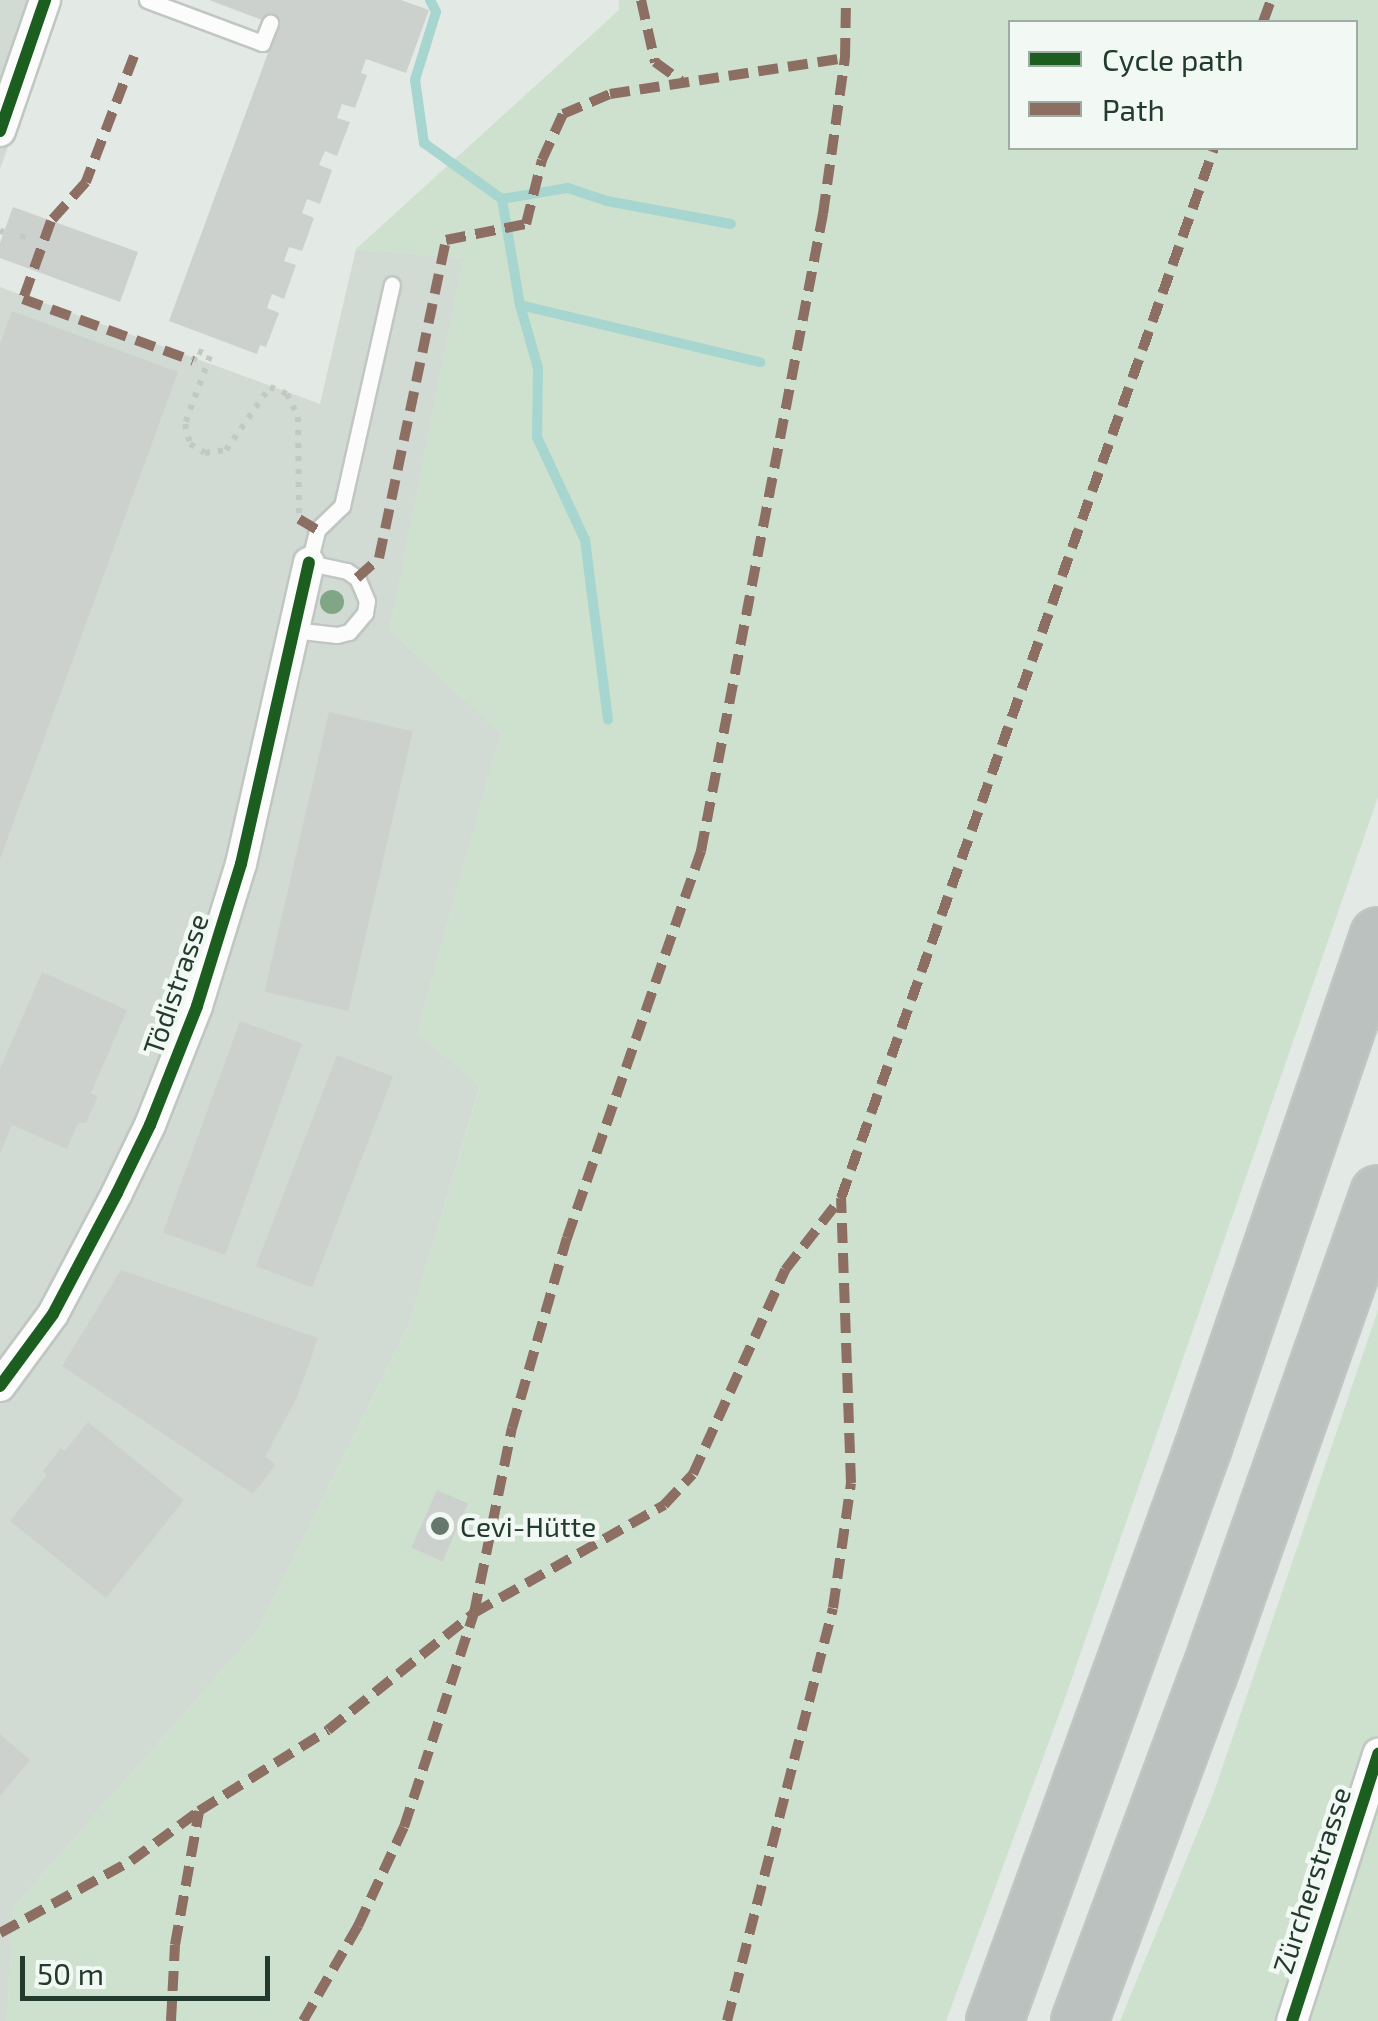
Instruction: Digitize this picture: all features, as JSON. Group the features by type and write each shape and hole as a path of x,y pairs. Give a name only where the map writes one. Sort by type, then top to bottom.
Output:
{"highway":[{"path":"994,2021 1208,1431 1378,935"},
{"path":"1079,2021 1208,1676 1378,1193"}],"street":[{"path":"0,131 46,0"},
{"name":"Tödistrasse","path":"0,1386 53,1314 117,1193 150,1125 197,1006 241,864 309,563"},
{"name":"Zürcherstrasse","path":"1292,2021 1378,1754"}],"lane":[{"path":"147,0 262,43 270,23"},
{"path":"293,630 336,635 359,624 365,613 367,600 357,578 347,571 309,563 317,530 342,506 392,286"}],"path":[{"path":"22,238 26,228"},
{"path":"194,361 198,351 210,356 185,424 190,444 204,453 226,450 270,387 287,394 298,417 299,519"}],"shaded area":[{"path":"0,0 60,0 0,169"},
{"path":"356,249 464,258 390,630 501,733 417,1033 480,1086 409,1325 257,1631 14,1907 7,2021 0,2021 0,287 320,404"}],"green space":[{"path":"619,0 1378,0 1378,797 1064,1701 946,2021 7,2021 14,1907 257,1631 409,1325 480,1087 417,1033 501,733 390,630 463,258 356,249 619,10"},
{"path":"1378,1310 1378,2021 1120,2021 1214,1792"}],"building":[{"path":"209,0 401,0 429,10 406,73 366,59 361,73 367,75 355,108 342,104 337,118 350,122 337,156 325,151 319,165 332,170 320,204 307,199 302,213 314,218 302,251 289,247 284,261 296,265 284,299 272,294 267,308 279,313 266,347 260,345 257,354 169,321 278,26"},
{"path":"13,207 138,252 120,302 0,258 0,243"},
{"path":"12,311 178,372 0,859 0,344"},
{"path":"329,712 413,731 348,1011 264,992"},
{"path":"42,972 127,1010 91,1093 98,1096 86,1123 78,1123 67,1149 12,1125 0,1154 0,1069"},
{"path":"240,1021 302,1044 225,1255 163,1232"},
{"path":"337,1055 393,1077 312,1287 256,1266"},
{"path":"121,1270 318,1338 297,1397 265,1457 276,1464 253,1494 62,1366"},
{"path":"88,1422 184,1500 106,1598 10,1521 47,1475 43,1471 61,1448 65,1451"},
{"name":"Cevi-Hütte","path":"437,1490 468,1504 442,1561 411,1548"},
{"path":"0,1734 30,1760 0,1796"}],"waterway":[{"path":"430,0 436,12 415,80 424,143 502,199 520,305 538,368 537,437 585,540 608,720"},
{"path":"502,199 568,188 607,201 731,224"},
{"path":"520,305 760,362"}],"marked path":[{"path":"641,0 655,62 681,81"},
{"path":"303,2021 358,1926 404,1827 474,1613 512,1428 567,1238 701,851 823,214 845,58 846,0"},
{"path":"1264,20 1271,0"},
{"path":"134,56 86,182 51,221 23,299 193,361"},
{"path":"357,578 379,558 446,240 526,224 542,160 563,114 610,94 845,58"},
{"path":"727,2021 833,1608 851,1483 841,1198 1213,150"},
{"path":"299,519 317,530"},
{"path":"0,1933 131,1861 199,1811 328,1730 474,1613 664,1505 693,1474 785,1270 841,1198"},
{"path":"171,2021 175,1945 199,1811"}],"cycle path":[{"path":"0,131 45,0"},
{"path":"0,1386 53,1314 117,1193 150,1125 197,1006 241,864 309,563"},
{"path":"1292,2021 1378,1754"}],"place":[{"name":"Cevi-Hütte","path":"440,1526"}]}
